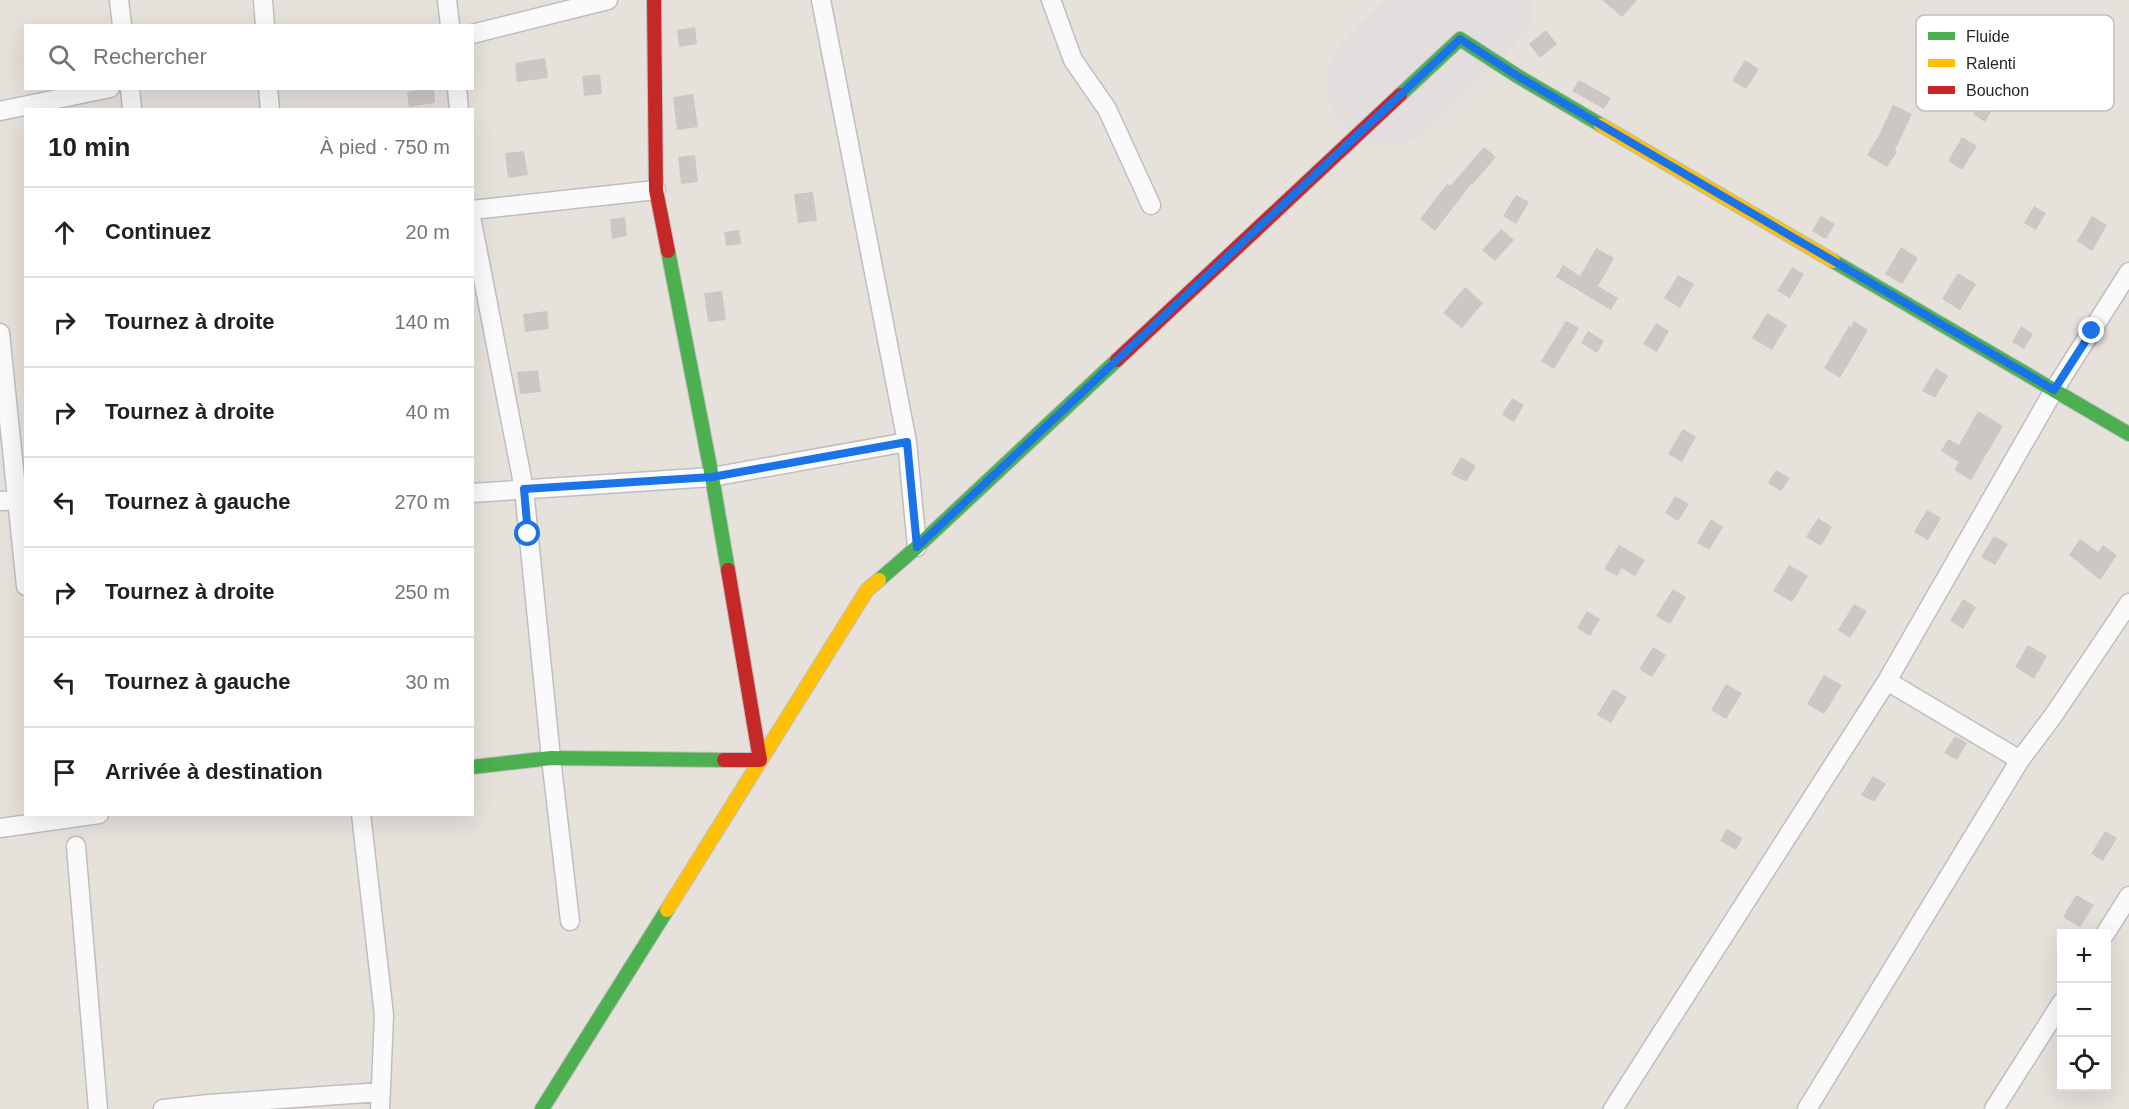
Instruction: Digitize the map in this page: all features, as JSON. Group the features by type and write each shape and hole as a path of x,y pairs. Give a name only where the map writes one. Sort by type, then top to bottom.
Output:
{"street":[{"path":"119,0 122,24"},
{"path":"263,0 265,24"},
{"path":"447,0 450,24"},
{"path":"474,34 608,0"},
{"path":"654,0 656,190 712,477 760,760"},
{"path":"821,0 907,442 917,547"},
{"path":"1051,0 1073,60 1107,109 1151,205"},
{"path":"542,1109 867,590 917,547 1460,39 1519,77 2129,434"},
{"path":"0,111 100,90"},
{"path":"130,90 132,108"},
{"path":"268,90 270,108"},
{"path":"457,90 459,108"},
{"path":"474,210 656,190"},
{"path":"474,232 524,489 570,921"},
{"path":"1612,1109 1887,681 2054,390 2129,272"},
{"path":"0,333 14,501 24,572"},
{"path":"474,493 712,477 907,442"},
{"path":"1807,1109 2020,760 2054,716 2129,603"},
{"path":"1887,681 2020,760"},
{"path":"474,766 551,758 760,760"},
{"path":"0,828 41,819 76,816"},
{"path":"163,1109 209,1104 380,1101 384,1015 361,816"},
{"path":"76,846 98,1109"},
{"path":"2108,929 2129,896"},
{"path":"1994,1109 2057,1008"}],"building":[{"path":"1602,0 1637,0 1622,17"},
{"path":"695,27 697,44 679,47 677,30"},
{"path":"1546,30 1557,44 1540,58 1529,44"},
{"path":"545,58 548,78 517,82 515,63"},
{"path":"1745,60 1759,69 1746,89 1732,81"},
{"path":"600,74 602,94 584,96 582,76"},
{"path":"1579,80 1611,98 1604,109 1572,91"},
{"path":"434,90 435,103 409,107 407,92"},
{"path":"693,94 698,127 677,130 673,97"},
{"path":"1893,105 1912,114 1895,150 1897,152 1887,167 1867,155"},
{"path":"1975,111 1991,111 1985,122 1973,114"},
{"path":"1962,137 1977,146 1962,170 1948,161"},
{"path":"1484,147 1496,157 1471,184 1435,231 1420,219 1447,184 1450,186"},
{"path":"524,151 528,175 508,178 505,153"},
{"path":"695,155 698,182 681,184 678,157"},
{"path":"813,192 817,221 798,223 794,194"},
{"path":"1516,195 1529,202 1516,224 1503,216"},
{"path":"2034,206 2046,213 2036,230 2024,223"},
{"path":"1821,216 1835,224 1826,239 1812,231"},
{"path":"2092,216 2107,225 2092,251 2077,241"},
{"path":"625,217 627,236 612,239 610,219"},
{"path":"1501,229 1514,240 1495,261 1482,250"},
{"path":"739,230 741,244 726,246 724,232"},
{"path":"1901,247 1918,258 1902,284 1885,274"},
{"path":"1596,248 1614,258 1598,286 1618,298 1611,310 1556,277 1563,265 1580,276"},
{"path":"1792,267 1804,274 1790,298 1777,291"},
{"path":"1958,273 1976,284 1960,310 1942,299"},
{"path":"1678,275 1694,284 1680,308 1664,298"},
{"path":"1465,287 1483,303 1462,328 1443,313"},
{"path":"722,291 726,320 708,322 704,293"},
{"path":"547,311 549,329 525,332 523,314"},
{"path":"1767,313 1787,325 1772,350 1752,338"},
{"path":"1566,321 1579,328 1554,369 1541,361"},
{"path":"1854,321 1868,330 1840,378 1824,368"},
{"path":"1656,323 1669,331 1657,352 1643,344"},
{"path":"2021,326 2033,334 2024,349 2012,342"},
{"path":"1588,331 1604,341 1597,353 1581,343"},
{"path":"1936,368 1948,376 1935,398 1922,391"},
{"path":"538,370 541,392 520,394 517,372"},
{"path":"1512,398 1524,405 1514,422 1502,415"},
{"path":"1978,411 2003,426 1971,480 1954,470 1959,462 1941,451 1948,439 1959,445"},
{"path":"1683,429 1696,437 1682,462 1668,454"},
{"path":"1461,457 1476,466 1466,482 1451,474"},
{"path":"1776,470 1790,478 1781,491 1768,483"},
{"path":"1675,496 1689,504 1678,521 1665,513"},
{"path":"1927,510 1941,518 1928,540 1914,532"},
{"path":"1818,518 1832,527 1821,546 1806,537"},
{"path":"1711,519 1723,527 1709,550 1697,543"},
{"path":"1994,536 2008,544 1995,565 1981,557"},
{"path":"2080,539 2098,552 2103,545 2117,555 2100,580 2069,555"},
{"path":"1619,545 1645,560 1635,576 1622,568 1617,576 1604,569"},
{"path":"1789,565 1808,576 1792,602 1773,591"},
{"path":"1673,589 1686,597 1670,624 1656,616"},
{"path":"1963,599 1976,607 1963,629 1950,621"},
{"path":"1854,604 1867,611 1850,638 1838,630"},
{"path":"1587,611 1600,619 1590,636 1577,628"},
{"path":"2028,645 2047,656 2034,679 2015,667"},
{"path":"1653,647 1666,655 1652,677 1639,669"},
{"path":"1824,675 1842,685 1824,714 1807,704"},
{"path":"1726,684 1742,693 1726,719 1711,710"},
{"path":"1613,689 1627,697 1611,723 1597,715"},
{"path":"1955,736 1967,743 1957,760 1944,753"},
{"path":"1873,776 1886,784 1874,802 1861,795"},
{"path":"1727,829 1743,838 1736,850 1720,841"},
{"path":"2105,831 2117,838 2103,861 2091,854"},
{"path":"2076,895 2094,905 2080,927 2063,917"}],"runway":[{"path":"1388,83 1472,0"}],"traffic: fast":[{"path":"1400,95 1460,39 1601,125"},
{"path":"668,251 728,570"},
{"path":"1833,261 2129,434"},
{"path":"879,580 1117,360"},
{"path":"474,767 551,758 724,760"},
{"path":"542,1109 667,910"}],"traffic: slow":[{"path":"1601,125 1833,261"},
{"path":"667,910 867,590 879,580"}],"traffic: jam":[{"path":"654,0 656,190 668,251"},
{"path":"1117,360 1400,95"},
{"path":"724,760 760,760 728,570"}],"route":[{"path":"528,534 524,489 712,477 907,442 917,547 1460,39 1519,77 2054,390 2092,331"}]}
